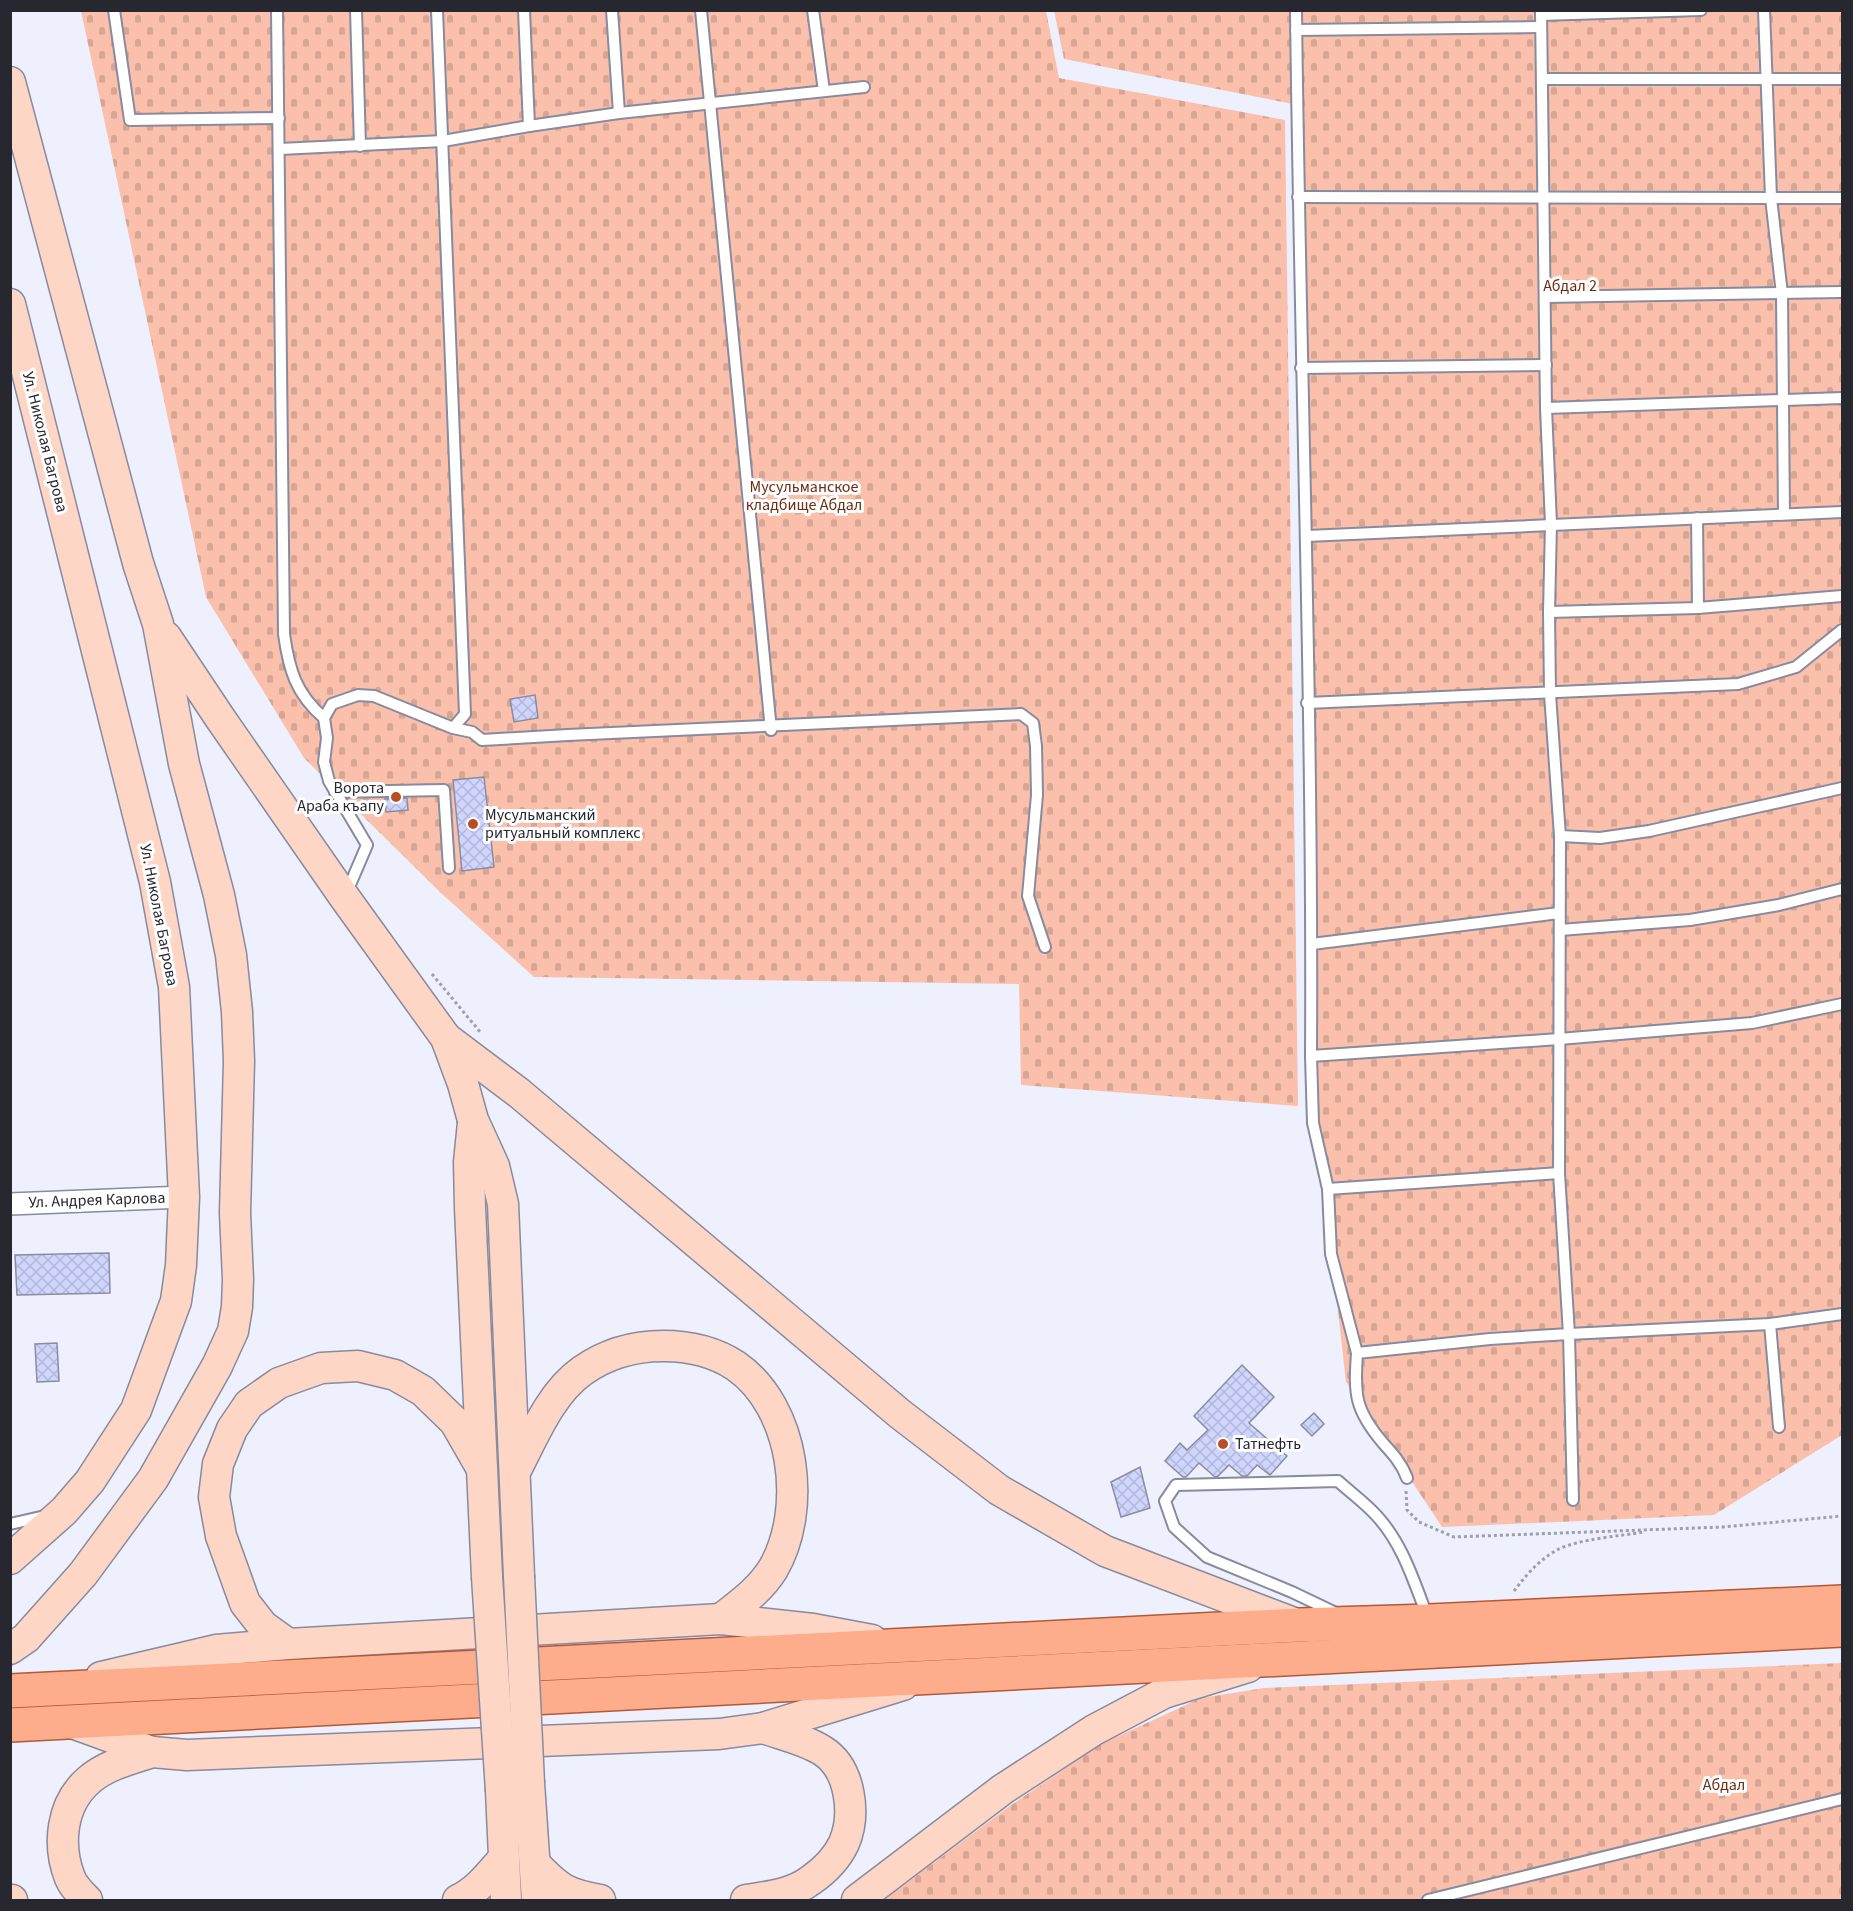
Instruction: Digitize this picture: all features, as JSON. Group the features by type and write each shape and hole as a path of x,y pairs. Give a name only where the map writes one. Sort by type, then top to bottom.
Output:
{"main road":[{"path":"10,82 138,562 158,624 184,764 219,895 231,955 237,1012 238,1051 235,1213 238,1279 233,1331 217,1366 153,1479 83,1574 26,1638 10,1649"},
{"name":"Ул. Николая Багрова","path":"10,304 155,882 174,987 184,1197 181,1264 176,1301 136,1410 90,1481 64,1511 10,1559"},
{"path":"158,624 345,898 446,1038 464,1084 473,1119 494,1166 503,1204 529,1783 537,1900"},
{"path":"446,1038 519,1093 900,1414 999,1490 1105,1551 1299,1625"},
{"path":"473,1119 470,1208 487,1577 506,1900"},
{"path":"515,1471 538,1426 558,1395 581,1372 610,1355 644,1346 679,1346 708,1352 736,1366 761,1389 779,1420 788,1449 792,1483 791,1503 785,1542 773,1568 756,1591 721,1619"},
{"path":"288,1644 263,1626 245,1603 221,1536 214,1497 218,1464 232,1429 249,1404 279,1383 321,1368 358,1366 395,1375 423,1391 455,1422 482,1469"},
{"path":"10,1691 1299,1625 1429,1622 1842,1602"},
{"path":"48,1689 216,1650 721,1619 813,1629 904,1645"},
{"path":"10,1725 1842,1630"},
{"path":"857,1900 1003,1789 1094,1730 1164,1693 1275,1659"},
{"path":"69,1722 152,1752 187,1755 719,1734 763,1728 933,1676"},
{"path":"746,1900 776,1895 809,1882 830,1865 844,1843 849,1821 850,1796 843,1772 825,1751 763,1728"},
{"path":"87,1900 71,1880 63,1851 64,1823 72,1798 89,1779 115,1765 152,1752"},
{"path":"459,1900 468,1896 504,1858"},
{"path":"535,1864 557,1887 581,1897 600,1900"}],"street":[{"name":"Ул. Андрея Карлова","path":"10,1204 184,1197"}],"lane":[{"path":"114,10 130,120 279,118"},
{"path":"277,10 284,634 287,657 297,686 310,706 324,718"},
{"path":"356,10 360,146"},
{"path":"438,10 465,714 453,728"},
{"path":"524,10 529,126"},
{"path":"612,10 619,113"},
{"path":"701,10 770,728"},
{"path":"813,10 824,91"},
{"path":"1296,10 1301,368 1307,536 1313,1124 1328,1189 1331,1254 1357,1353 1357,1402 1370,1427 1402,1465 1407,1478"},
{"path":"1573,1500 1569,1334 1559,1173 1560,836 1550,694 1551,524 1546,408 1541,13 1701,10"},
{"path":"1764,10 1771,198 1782,294 1784,514"},
{"path":"1296,30 1541,27"},
{"path":"1542,79 1842,79"},
{"path":"280,148 443,141 619,113 864,87"},
{"path":"1298,197 1842,198"},
{"path":"1545,297 1842,292"},
{"path":"1301,368 1546,365"},
{"path":"1546,408 1842,398"},
{"path":"1307,536 1842,512"},
{"path":"1697,518 1698,608"},
{"path":"1549,612 1698,608 1842,596"},
{"path":"1307,703 1738,684 1796,667 1842,630"},
{"path":"345,898 367,844 329,781 324,762 327,738 324,718 332,704 358,695 374,696 453,728 472,732 482,740 770,728 1021,714 1033,723 1036,746 1037,795 1028,897 1045,947"},
{"path":"1560,836 1600,838 1649,831 1842,788"},
{"path":"335,792 444,790 449,868"},
{"path":"1560,930 1690,920 1779,905 1842,889"},
{"path":"1311,944 1559,913"},
{"path":"1311,1056 1559,1040 1752,1023 1842,1004"},
{"path":"1328,1189 1559,1173"},
{"path":"1357,1353 1490,1339 1770,1324 1842,1314"},
{"path":"1770,1324 1779,1427"},
{"path":"1357,1624 1292,1592 1207,1557 1174,1527 1165,1501 1176,1485 1338,1481 1376,1515 1394,1538 1405,1559 1429,1622"},
{"path":"10,1524 64,1511"},
{"path":"1428,1900 1842,1799"}],"path":[{"path":"428,970 482,1034"},
{"path":"1407,1478 1405,1500 1407,1510 1419,1522 1454,1537 1723,1527 1842,1516"},
{"path":"1492,1619 1530,1570 1558,1549 1595,1540 1660,1530"}],"green space":[{"name":"Мусульманское кладбище Абдал","path":"81,11 1046,11 1059,78 1285,120 1298,1106 1021,1085 1019,984 534,977 442,894 304,758 206,597"},
{"name":"Абдал 2","path":"1054,11 1842,11 1842,1435 1714,1515 1442,1527 1346,1382 1317,1124 1293,104 1064,59"},
{"name":"Абдал","path":"1842,1663 1842,1900 884,1900 1007,1808 1101,1744 1201,1698 1264,1688"}],"building":[{"path":"535,695 538,718 514,722 510,699"},
{"name":"Мусульманский ритуальный комплекс","path":"484,777 494,867 462,871 453,780"},
{"path":"407,798 408,810 386,812 385,799"},
{"path":"109,1253 110,1293 17,1295 15,1255"},
{"path":"57,1343 59,1381 37,1382 35,1344"},
{"path":"1242,1365 1274,1397 1249,1423 1287,1456 1270,1475 1257,1465 1247,1476 1242,1476 1229,1465 1215,1477 1199,1463 1186,1477 1183,1477 1165,1461 1180,1443 1187,1450 1208,1430 1194,1416"},
{"path":"1314,1413 1324,1424 1312,1436 1301,1425"},
{"path":"1140,1467 1150,1508 1121,1517 1111,1482"}],"place":[{"name":"Ворота Араба къапу","path":"396,797"},
{"name":"Мусульманский ритуальный комплекс","path":"473,824"},
{"name":"Татнефть","path":"1223,1444"}]}
